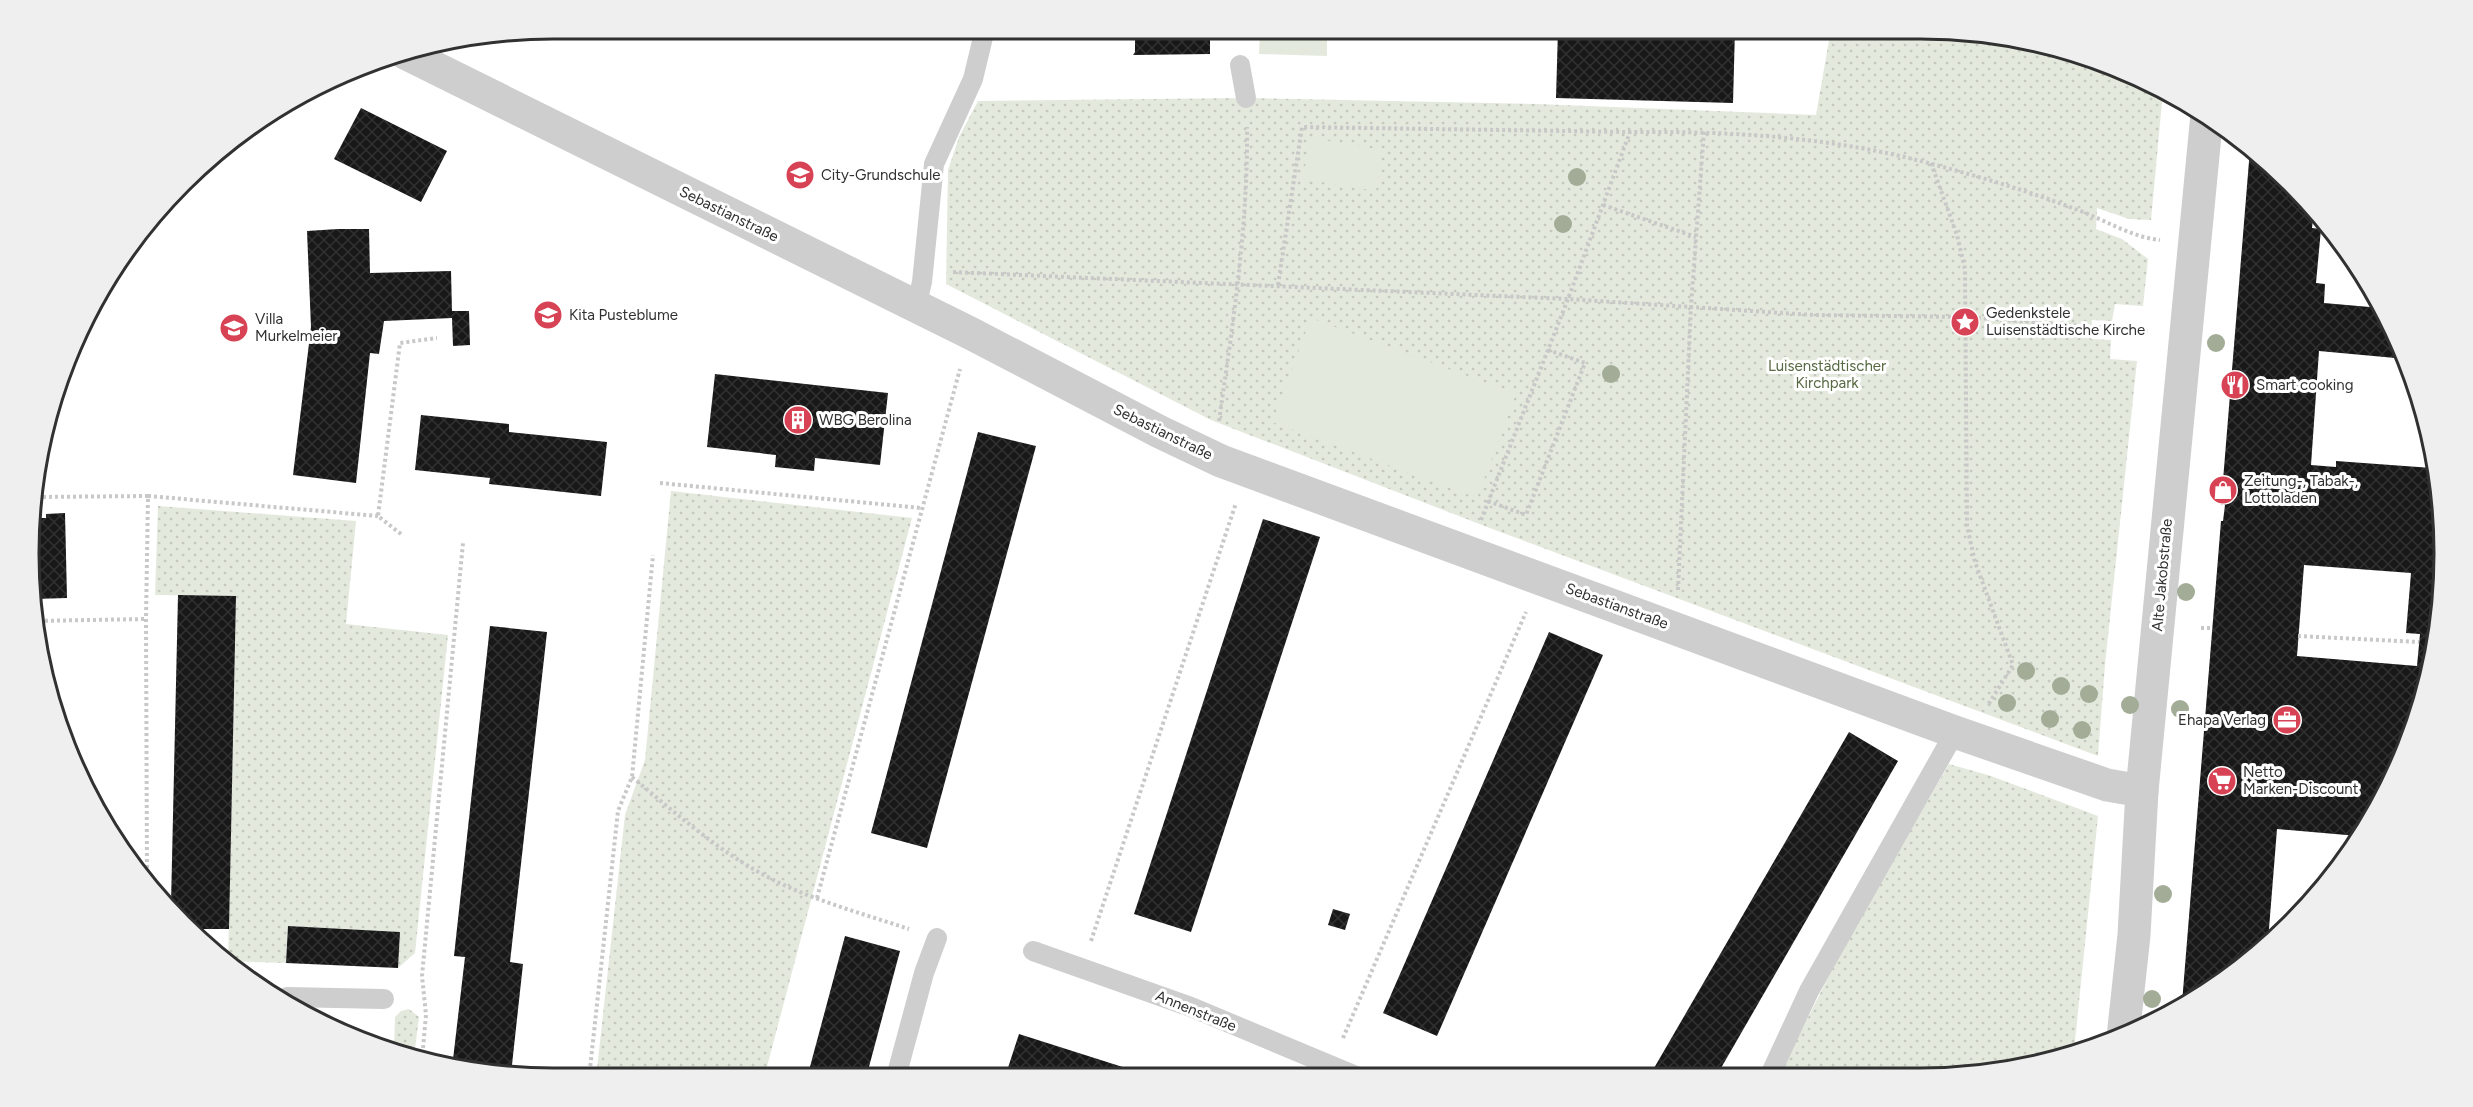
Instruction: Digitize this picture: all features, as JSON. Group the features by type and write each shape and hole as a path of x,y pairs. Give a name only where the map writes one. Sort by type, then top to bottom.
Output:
{"street":[{"name":"Sebastianstraße","path":"416,58 970,333 1160,432 1246,471 1676,627 1962,734 2107,785 2142,791"},
{"name":"Alte Jakobstraße","path":"2124,1025 2134,935 2142,791 2205,126"}],"lane":[{"path":"916,307 923,270 934,164 973,79 982,39"},
{"path":"1240,65 1246,98"},
{"path":"1773,1068 1809,991 1962,734"},
{"path":"898,1068 924,973 937,938"},
{"name":"Annenstraße","path":"1033,951 1191,1007 1336,1068"},
{"path":"295,998 384,999"}],"path":[{"path":"1214,457 1239,284 1248,176 1246,98"},
{"path":"1278,285 1302,127 1704,131 1821,142 1931,164 2076,209 2144,238 2194,242"},
{"path":"1676,627 1691,306 1704,131"},
{"path":"1484,512 1568,299 1630,132"},
{"path":"1931,164 1957,235 1965,270 1967,526 1975,562 2013,665 1962,734"},
{"path":"1603,205 1696,238"},
{"path":"923,270 1568,299 1813,315 1966,317 2148,331"},
{"path":"818,898 921,508 970,333"},
{"path":"378,516 400,343 437,338"},
{"path":"1488,501 1526,515 1585,363 1548,350"},
{"path":"1082,968 1246,471"},
{"path":"660,483 921,508"},
{"path":"147,869 148,496"},
{"path":"42,497 148,496 378,516 401,534"},
{"path":"423,1051 426,1015 422,976 463,543"},
{"path":"590,1068 618,811 632,777 653,555"},
{"path":"1331,1066 1540,578"},
{"path":"43,621 146,619"},
{"path":"2201,628 2213,628"},
{"path":"2298,636 2419,642"},
{"path":"632,777 708,841 757,872 818,898 937,938"}],"green space":[{"path":"1260,39 1327,39 1327,56 1259,54"},
{"name":"Luisenstädtischer Kirchpark","path":"1829,39 1953,40 2020,49 2085,66 2162,100 2151,220 2129,219 2097,208 2096,229 2122,239 2148,259 2143,306 2115,304 2112,321 2092,320 2091,339 2111,340 2110,359 2137,361 2105,665 2098,756 1495,530 1211,420 946,284 948,170 959,137 978,101 1246,98 1537,104 1816,115"},
{"path":"1310,138 1383,150 1376,191 1303,179"},
{"path":"1311,318 1516,394 1477,498 1272,422"},
{"path":"671,491 912,518 767,1068 597,1068 625,815 645,760"},
{"path":"158,506 356,521 346,624 448,635 415,953 398,968 400,932 288,926 286,963 239,961 228,952 236,596 155,595"},
{"path":"1949,764 1991,776 2098,816 2075,1044 2020,1058 1953,1067 1783,1068 1846,942"},
{"path":"409,1009 419,1017 415,1049 394,1043 395,1017 401,1011"}],"building":[{"path":"1135,39 1210,39 1210,54 1133,55"},
{"path":"1558,39 1735,39 1733,103 1556,98"},
{"path":"361,108 447,151 421,202 334,159"},
{"path":"2249,159 2306,214 2313,222 2312,228 2321,231 2316,283 2325,284 2324,303 2371,307 2395,358 2319,351 2311,465 2336,467 2336,461 2427,468 2433,520 2433,587 2424,654 2407,719 2381,781 2365,811 2349,835 2277,829 2269,931 2233,962 2183,995 2221,521 2223,521 2225,505 2221,505","holes":["2304,565 2411,573 2406,633 2420,634 2417,666 2297,656"]},
{"path":"369,229 370,273 451,271 452,311 469,311 470,345 453,346 452,318 384,321 379,354 370,353 356,483 293,475 311,327 307,231"},
{"name":"WBG Berolina","path":"715,374 888,393 880,465 815,458 814,471 775,467 776,455 707,447"},
{"path":"421,415 509,424 509,432 607,442 601,496 489,484 490,478 415,470"},
{"path":"978,432 1036,446 927,848 871,833"},
{"path":"65,513 67,598 41,599 40,520 40,518 46,518 46,514"},
{"path":"1263,519 1320,537 1191,932 1134,914"},
{"path":"178,595 236,596 229,929 203,929 171,897"},
{"path":"490,626 547,632 510,962 523,964 512,1066 453,1058 465,957 454,956"},
{"path":"1549,632 1603,655 1437,1036 1383,1013"},
{"path":"1849,732 1898,761 1721,1068 1654,1068"},
{"path":"1333,909 1350,914 1345,930 1328,925"},
{"path":"288,926 400,932 398,968 286,963"},
{"path":"845,936 900,951 869,1068 810,1068"},
{"path":"1019,1034 1126,1068 1008,1068"}],"place":[{"name":"City-Grundschule","path":"800,175"},
{"name":"Kita Pusteblume","path":"548,315"},
{"name":"Gedenkstele Luisenstädtische Kirche","path":"1965,322"},
{"name":"Villa Murkelmeier","path":"234,328"},
{"name":"Smart cooking","path":"2235,385"},
{"name":"WBG Berolina","path":"798,420"},
{"name":"Zeitung-, Tabak-, Lottoladen","path":"2223,490"},
{"name":"Ehapa Verlag","path":"2287,720"},
{"name":"Netto Marken-Discount","path":"2222,781"}]}
